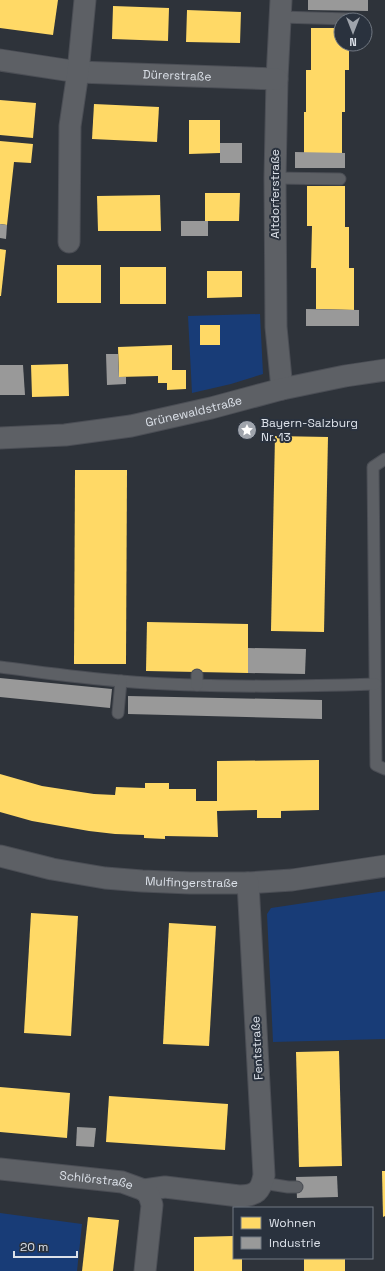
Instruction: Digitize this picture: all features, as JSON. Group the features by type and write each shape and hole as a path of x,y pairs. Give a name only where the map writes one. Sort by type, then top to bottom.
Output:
{"street":[{"path":"69,242 70,126 78,72 85,0"},
{"name":"Altdorferstraße","path":"280,9 276,79 275,178 276,327 282,389"},
{"name":"Dürerstraße","path":"0,60 78,72 276,79"},
{"name":"Grünewaldstraße","path":"0,438 65,435 131,426 211,408 282,389 345,376 385,370"},
{"name":"Mulfingerstraße","path":"0,856 52,869 105,878 164,882 248,883 292,880 385,866"},
{"name":"Fentstraße","path":"248,883 264,1175 263,1183"},
{"name":"Schlörstraße","path":"0,1169 122,1182 144,1190 165,1187 239,1196 248,1196 259,1191 263,1183"},
{"path":"144,1190 149,1195 152,1205 145,1271"}],"lane":[{"path":"280,9 333,17"},
{"path":"275,178 340,179"},
{"path":"385,458 373,467 376,765 385,768"},
{"path":"0,667 121,681 197,680 318,686 375,684"},
{"path":"118,713 121,681"},
{"path":"263,1183 297,1187"}],"shaded area":[{"path":"260,314 263,374 231,384 192,393 188,316"},
{"path":"385,891 385,1039 273,1042 267,914 271,908"},
{"path":"0,1213 82,1224 77,1271 0,1271"}],"building: Wohnen":[{"path":"0,0 58,0 53,35 0,28"},
{"path":"113,6 169,8 168,41 112,39"},
{"path":"187,10 241,12 240,43 186,42"},
{"path":"311,28 333,28 333,52 349,52 349,70 345,70 345,112 342,112 342,153 304,153 306,70 311,70"},
{"path":"0,100 36,103 33,138 0,135"},
{"path":"94,104 159,107 157,142 92,139"},
{"path":"189,120 220,120 220,153 189,154"},
{"path":"0,141 33,144 31,163 14,162 7,225 0,224"},
{"path":"307,186 345,186 345,227 349,227 349,268 354,268 354,310 316,309 316,268 311,268 312,226 307,226"},
{"path":"205,193 240,193 239,221 205,221"},
{"path":"160,195 161,231 98,231 97,196"},
{"path":"0,249 6,250 1,296 0,296"},
{"path":"57,265 101,265 101,303 57,303"},
{"path":"120,267 166,267 166,304 120,304"},
{"path":"207,271 242,271 242,297 207,298"},
{"path":"200,325 220,325 220,345 200,345"},
{"path":"172,345 172,370 186,370 186,389 167,390 167,383 158,383 158,376 119,377 118,347"},
{"path":"68,364 69,396 32,397 31,365"},
{"path":"275,436 328,437 324,632 271,631"},
{"path":"75,470 127,470 126,664 74,664"},
{"path":"147,622 248,624 248,673 146,671"},
{"path":"319,760 319,810 281,811 281,818 257,818 257,810 217,811 218,837 165,836 165,839 144,838 144,835 89,831 32,821 0,812 0,774 42,786 94,794 115,795 116,787 145,788 145,783 169,783 169,789 196,789 196,801 217,801 217,761"},
{"path":"31,913 78,916 71,1036 24,1033"},
{"path":"169,923 216,926 209,1046 163,1044"},
{"path":"339,1051 342,1166 299,1167 296,1052"},
{"path":"0,1087 70,1093 67,1138 0,1132"},
{"path":"109,1096 228,1104 225,1150 106,1142"},
{"path":"382,1171 385,1171 385,1216 383,1217"},
{"path":"88,1217 119,1220 113,1271 82,1271"},
{"path":"233,1236 233,1259 242,1259 242,1271 194,1271 194,1237"},
{"path":"304,1259 345,1259 345,1271 304,1271"}],"building: Industrie":[{"path":"308,0 368,0 368,11 308,10"},
{"path":"220,143 242,143 242,163 220,163"},
{"path":"295,152 345,153 345,168 295,168"},
{"path":"181,221 208,221 208,236 181,236"},
{"path":"0,224 7,225 6,239 0,238"},
{"path":"306,309 359,310 359,326 306,326"},
{"path":"106,354 118,354 119,377 126,377 126,384 107,385"},
{"path":"0,365 23,365 25,395 0,395"},
{"path":"248,648 306,649 305,674 248,673"},
{"path":"0,678 112,689 110,708 0,697"},
{"path":"128,696 322,700 322,719 128,714"},
{"path":"77,1127 96,1128 94,1147 76,1146"},
{"path":"337,1176 338,1197 297,1198 296,1177"}],"place":[{"name":"Bayern-Salzburg Nr. 13","path":"247,430"}]}
